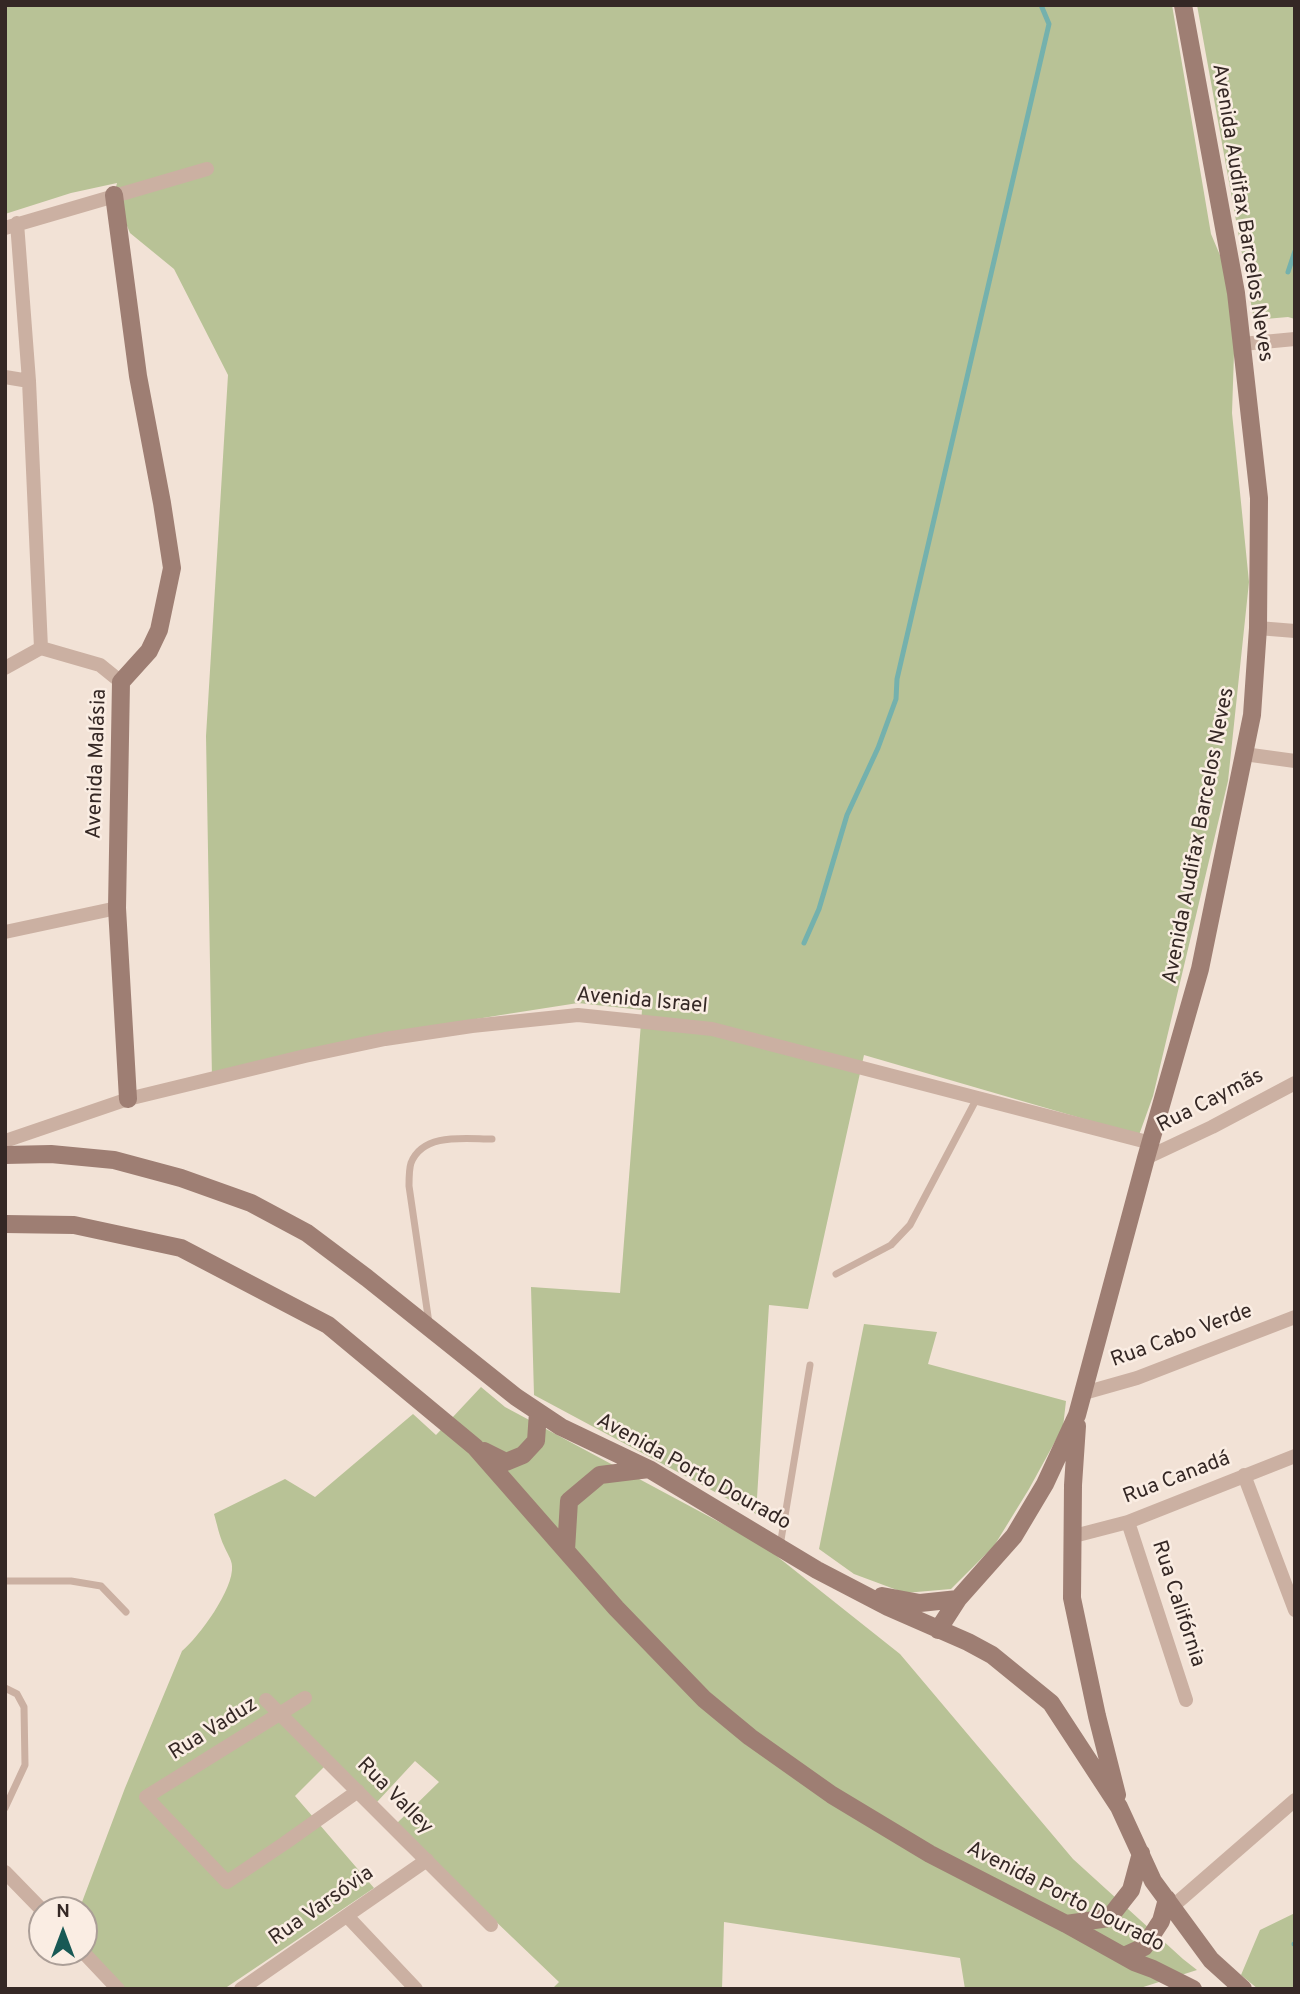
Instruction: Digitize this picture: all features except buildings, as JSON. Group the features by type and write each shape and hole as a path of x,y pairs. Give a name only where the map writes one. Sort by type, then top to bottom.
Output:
{"main road":[{"name":"Avenida Audifax Barcelos Neves","path":"938,1630 958,1599 1014,1536 1045,1484 1077,1415 1200,968 1252,715 1258,628 1259,498 1236,293 1183,5"},
{"name":"Avenida Malásia","path":"114,195 138,376 172,568 159,630 149,651 121,682 117,908 128,1099"},
{"name":"Avenida Porto Dourado","path":"5,1155 51,1154 114,1160 181,1178 251,1203 307,1233 516,1397 561,1427 649,1469 817,1570 888,1607 992,1655 1051,1703 1119,1807 1153,1881 1211,1960 1243,1989"},
{"name":"Avenida Porto Dourado","path":"5,1224 74,1226 181,1248 328,1325 475,1447 616,1608 705,1699 750,1737 832,1795 930,1854 1124,1956 1193,1989"},
{"path":"475,1447 506,1462 523,1455 537,1441 538,1412"},
{"name":"Avenida Audifax Barcelos Neves","path":"1077,1415 1072,1598 1119,1807"},
{"path":"566,1550 569,1501 600,1475 649,1469"},
{"path":"817,1570 887,1598 920,1603 958,1599"},
{"path":"1066,1924 1109,1918 1131,1890 1141,1853"},
{"path":"1124,1956 1144,1947 1169,1903"}],"street":[{"path":"41,648 29,381 11,225 207,170"},
{"path":"1242,344 1295,339"},
{"path":"5,377 29,381"},
{"path":"1258,628 1295,631"},
{"path":"5,668 41,648 100,665 121,682"},
{"path":"1244,754 1295,761"},
{"path":"5,932 117,908"},
{"name":"Avenida Israel","path":"5,1141 128,1099 305,1056 385,1039 472,1026 578,1015 712,1029 977,1098 1149,1150"},
{"name":"Rua Caymãs","path":"1149,1150 1212,1127 1295,1083"},
{"name":"Rua Cabo Verde","path":"1084,1393 1137,1378 1295,1317"},
{"name":"Rua Canadá","path":"1074,1536 1128,1521 1295,1456"},
{"path":"1244,1475 1295,1611"},
{"name":"Rua Califórnia","path":"1128,1521 1186,1700"},
{"name":"Rua Vaduz","path":"305,1698 146,1797 227,1882 358,1791"},
{"name":"Rua Valley","path":"266,1700 491,1925"},
{"path":"1169,1903 1295,1800"},
{"name":"Rua Varsóvia","path":"241,1989 427,1860"},
{"path":"5,1872 28,1896"},
{"path":"347,1916 416,1989"},
{"path":"96,1966 118,1989"}],"lane":[{"path":"836,1274 891,1245 910,1225 977,1098"},
{"path":"429,1328 409,1186 411,1164 422,1147 442,1139 492,1139"},
{"path":"780,1546 810,1365"},
{"path":"5,1581 71,1581 101,1586 126,1612"},
{"path":"5,1688 17,1694 24,1707 25,1765 5,1808"}],"green space":[{"path":"5,5 1172,5 1211,234 1236,293 1232,413 1249,582 1228,781 1153,1096 1139,1135 864,1055 808,1309 769,1305 756,1514 534,1395 531,1287 620,1293 642,1010 578,1003 501,1015 410,1030 212,1079 206,736 228,375 174,269 130,233 114,195 117,183 71,193 5,214"},
{"path":"1197,5 1295,5 1295,319 1288,317 1254,320"},
{"path":"864,1324 937,1332 928,1364 1066,1401 1063,1427 1029,1489 994,1546 951,1589 905,1593 854,1574 819,1549"},
{"path":"481,1387 505,1407 764,1546 900,1654 1073,1859 1197,1970 1137,1989 965,1989 960,1958 724,1922 722,1989 552,1989 559,1982 395,1825 439,1782 415,1761 377,1802 328,1763 295,1796 374,1888 224,1989 121,1989 98,1966 98,1896 84,1896 125,1788 182,1651 206,1624 222,1599 231,1576 232,1564 214,1514 285,1479 315,1497 413,1414 436,1435"},
{"path":"1295,1913 1295,1989 1258,1989 1241,1975 1260,1930"}],"waterway":[{"path":"804,943 819,909 847,815 878,748 896,699 897,679 1049,24 1041,5"},
{"path":"1288,272 1295,251"}]}
